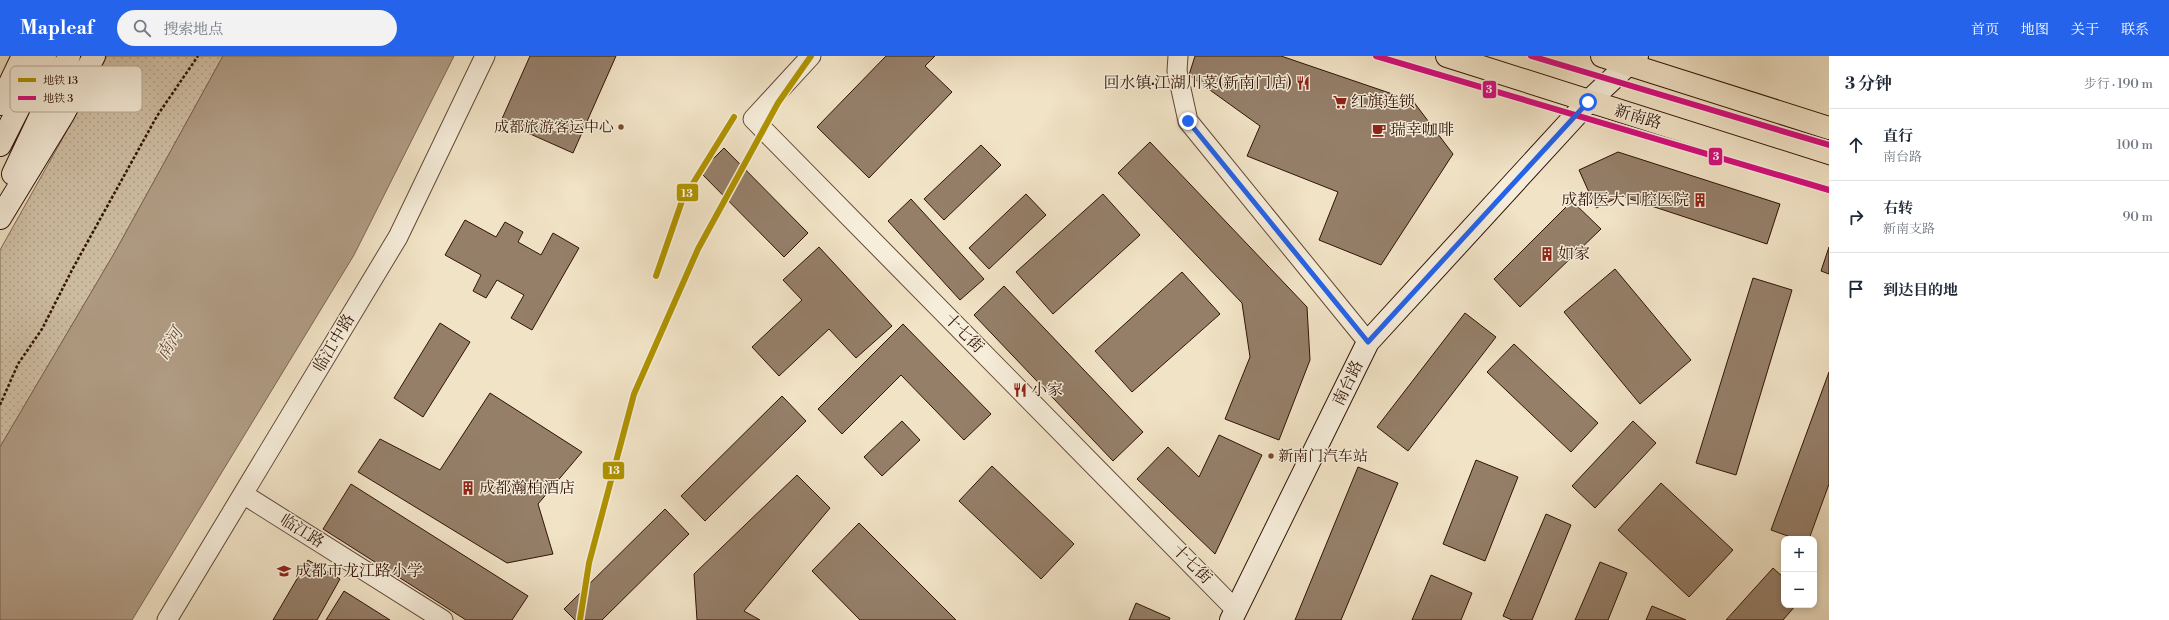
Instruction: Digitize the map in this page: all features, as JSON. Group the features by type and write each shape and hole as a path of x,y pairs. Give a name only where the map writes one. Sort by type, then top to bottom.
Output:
{"main road":[{"name":"新南路","path":"1447,56 1588,102 1829,177"},
{"path":"1602,56 1633,60 1829,128"}],"street":[{"path":"18,66 23,56"},
{"path":"40,66 45,56"},
{"path":"64,66 69,56"},
{"path":"89,66 94,56"},
{"name":"临江中路","path":"167,620 398,237 485,56"},
{"name":"十七街","path":"812,56 754,119 1233,614"},
{"path":"1178,56 1177,71 1188,121 1368,342"},
{"name":"南台路","path":"1233,614 1368,342 1588,102 1633,60"},
{"path":"0,104 10,83"},
{"path":"0,145 17,112"},
{"path":"0,202 43,112"},
{"path":"0,218 65,112"},
{"name":"临江路","path":"243,494 443,620"}],"path":[{"path":"0,405 18,364 42,329 72,270 157,116 198,56"}],"shaded area":[{"path":"107,56 223,56 115,252 0,447 0,250 77,112 142,112 142,66 102,66"}],"water":[{"name":"南河","path":"223,56 454,56 354,255 132,620 0,620 0,447 115,252"}],"building":[{"path":"530,56 616,56 573,153 501,121"},
{"path":"886,56 935,56 925,66 952,92 869,178 817,127"},
{"path":"1195,56 1281,56 1413,101 1453,154 1381,265 1319,240 1338,192 1247,156 1260,126 1189,75"},
{"path":"1150,142 1307,307 1310,360 1279,440 1225,419 1250,357 1242,303 1118,173"},
{"path":"981,145 1001,165 944,220 924,199"},
{"path":"724,148 808,233 784,257 700,172"},
{"name":"成都医大口腔医院","path":"1618,152 1780,204 1767,244 1621,196 1596,208 1579,170"},
{"path":"1026,194 1046,215 989,269 969,248"},
{"path":"1103,194 1140,235 1053,314 1016,272"},
{"path":"911,199 984,279 960,300 888,221"},
{"name":"如家","path":"1572,201 1601,229 1520,307 1494,279"},
{"path":"465,220 496,237 505,222 523,232 518,242 541,255 553,233 579,248 532,330 511,318 524,295 497,280 486,298 473,291 481,275 445,255"},
{"path":"819,247 892,326 856,358 829,329 779,376 752,347 802,300 783,280"},
{"path":"1829,247 1829,274 1821,271"},
{"path":"1615,269 1691,360 1640,404 1564,312"},
{"path":"1182,272 1220,314 1132,392 1095,351"},
{"path":"1753,278 1792,290 1736,475 1696,463"},
{"path":"1004,286 1143,432 1113,461 974,315"},
{"path":"1465,313 1496,337 1408,451 1377,427"},
{"path":"440,323 470,342 423,417 394,398"},
{"path":"903,324 991,414 964,440 901,375 842,434 818,409"},
{"path":"1514,344 1598,423 1571,452 1487,372"},
{"path":"1829,372 1829,484 1810,536 1788,536 1771,530"},
{"name":"成都瀚柏酒店","path":"490,393 582,452 538,504 553,554 507,563 358,472 380,439 440,470"},
{"path":"782,396 806,421 705,521 681,496"},
{"path":"902,421 920,440 882,476 864,457"},
{"path":"1633,421 1656,443 1595,508 1572,486"},
{"path":"1219,435 1262,455 1215,554 1137,479 1168,447 1199,477"},
{"path":"1476,460 1518,477 1485,561 1443,544"},
{"path":"992,466 1074,544 1041,579 959,501"},
{"path":"1358,467 1398,483 1341,620 1295,620"},
{"path":"797,475 830,508 744,611 760,620 697,620 694,574"},
{"path":"1661,483 1733,550 1689,597 1618,530"},
{"path":"351,484 528,596 512,620 466,620 323,529"},
{"path":"665,509 689,534 602,620 575,620 564,609"},
{"path":"1546,514 1571,525 1532,620 1512,620 1503,616"},
{"path":"859,523 956,620 860,620 812,571"},
{"path":"308,560 340,579 317,620 273,620"},
{"path":"1600,562 1627,573 1608,620 1575,620"},
{"path":"1773,568 1781,575 1781,608 1793,608 1783,620 1726,620"},
{"path":"1431,575 1472,593 1461,620 1412,620"},
{"path":"344,591 390,620 326,620"},
{"path":"1136,603 1170,618 1169,620 1129,620"},
{"path":"1652,606 1686,620 1646,620"}],"metro line":[{"name":"13","path":"580,620 589,563 634,394 698,249 778,103 811,56"},
{"name":"3","path":"1376,56 1829,190"},
{"name":"3","path":"1531,56 1829,145"},
{"name":"13","path":"656,276 682,201 734,117"}],"place":[{"name":"回水镇·江湖川菜(新南门店)","path":"1303,83"},
{"name":"红旗连锁","path":"1340,102"},
{"name":"成都旅游客运中心","path":"621,127"},
{"name":"瑞幸咖啡","path":"1379,130"},
{"name":"成都医大口腔医院","path":"1700,200"},
{"name":"如家","path":"1547,254"},
{"name":"小家","path":"1020,390"},
{"name":"新南门汽车站","path":"1271,456"},
{"name":"成都瀚柏酒店","path":"468,488"},
{"name":"成都市龙江路小学","path":"284,571"}],"route":[{"path":"1188,121 1368,342 1588,102"}]}
